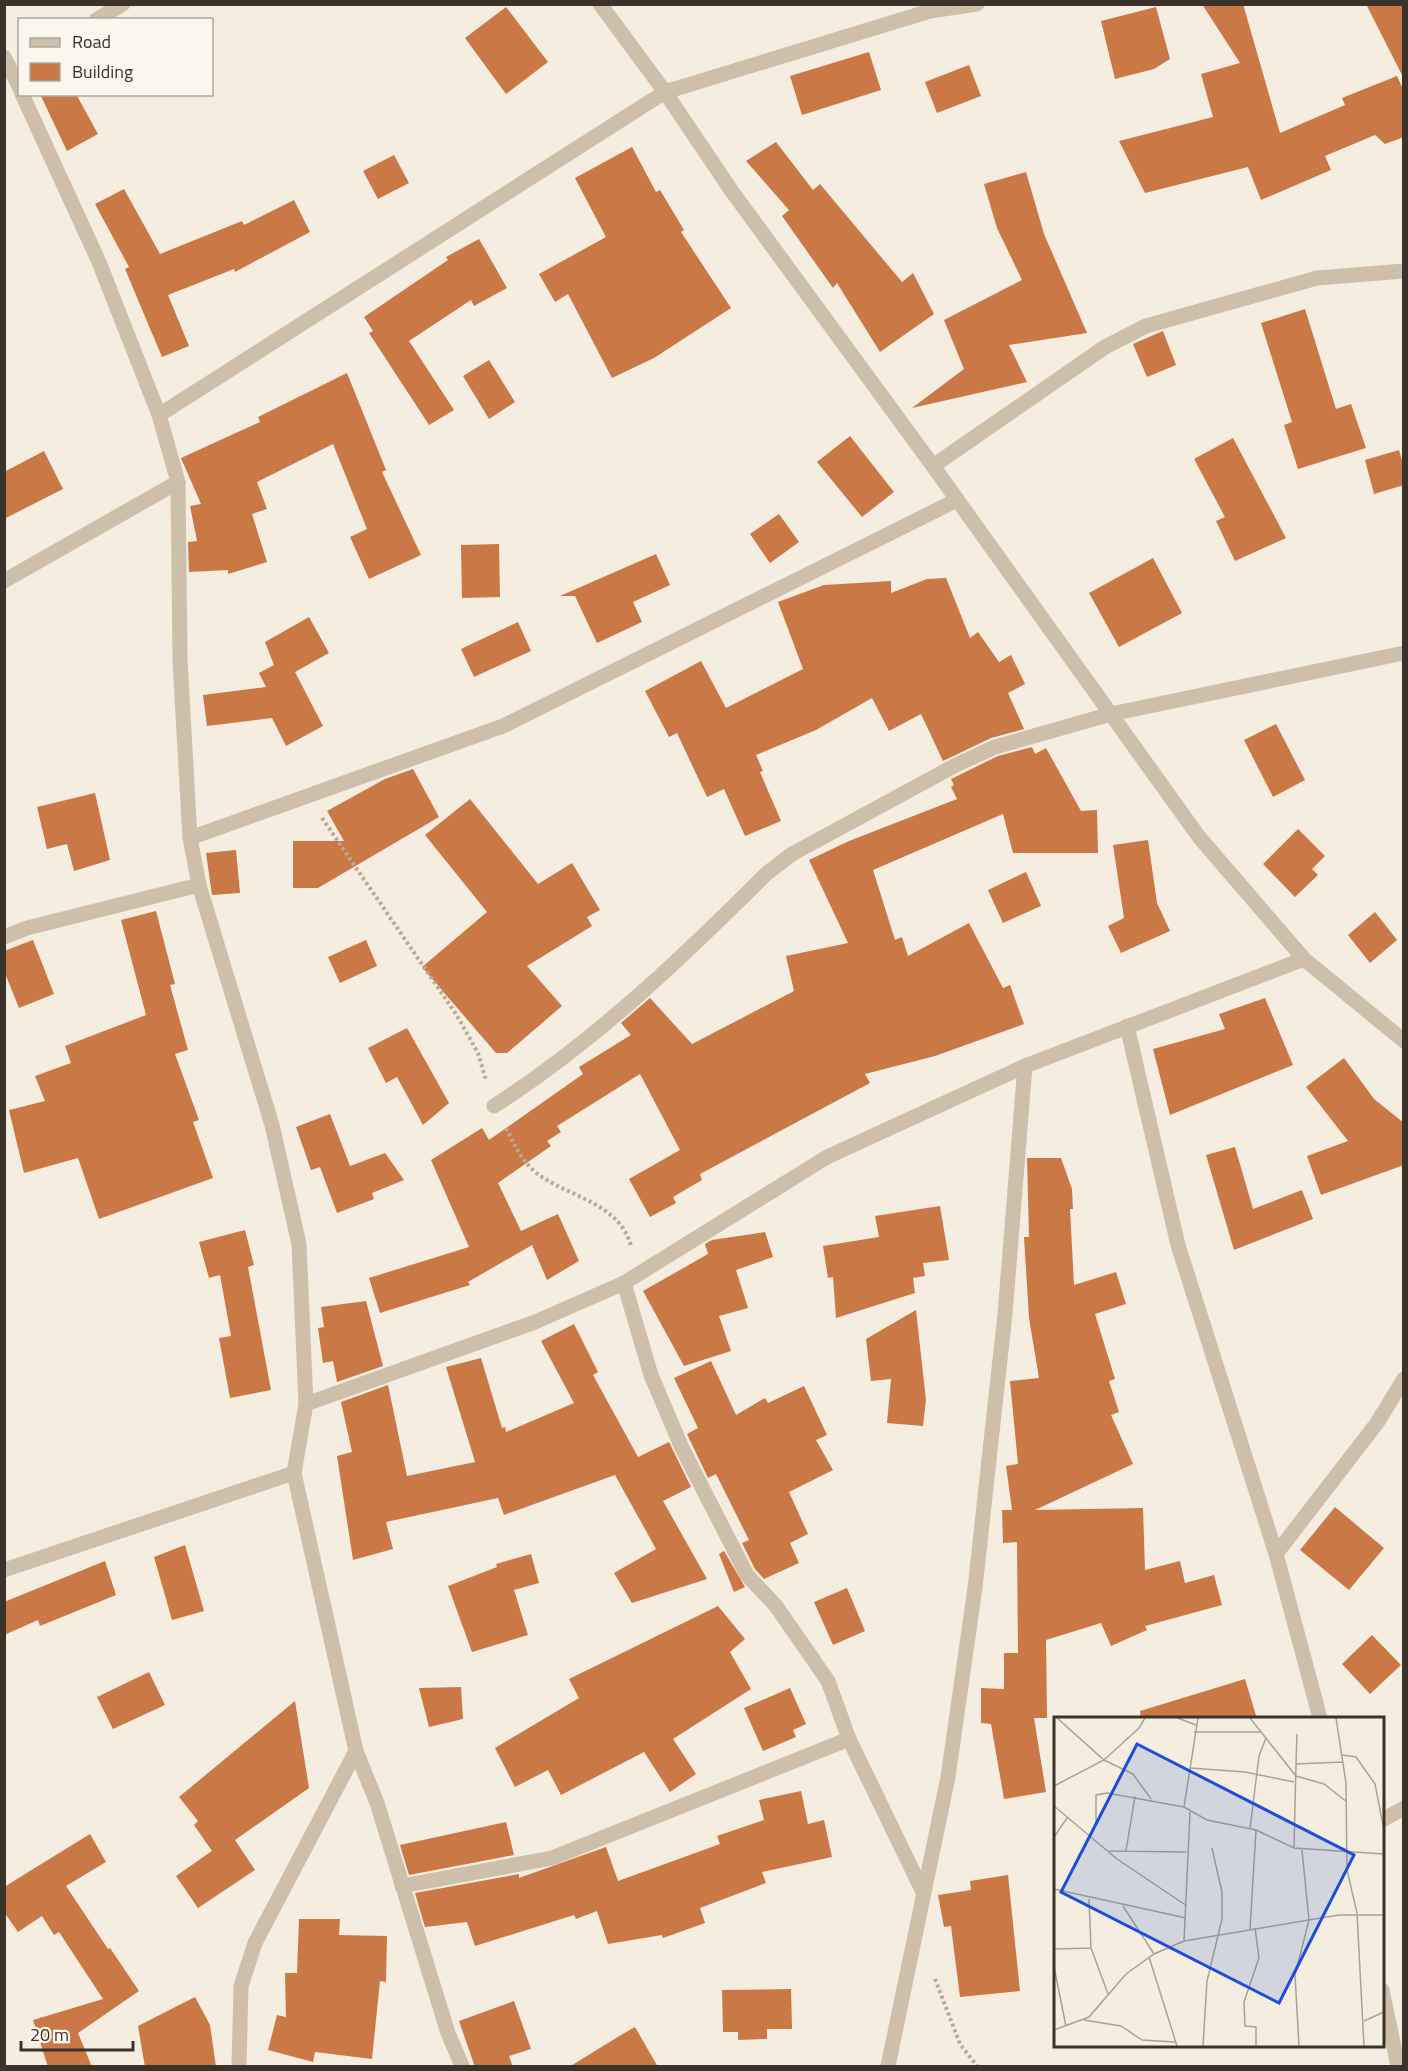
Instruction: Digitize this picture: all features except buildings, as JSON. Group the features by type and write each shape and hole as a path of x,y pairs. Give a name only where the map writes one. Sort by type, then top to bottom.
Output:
{"street":[{"path":"99,18 123,4"},
{"path":"600,4 665,92 731,190 933,466 1199,837 1304,959 1404,1041"},
{"path":"159,415 665,92 930,10 977,4"},
{"path":"10,65 18,83"},
{"path":"23,96 99,262 159,415 178,482 180,660 190,838 199,885 272,1125 288,1187 299,1244 306,1404 294,1473 356,1751 377,1803 448,2033 462,2067"},
{"path":"933,466 1105,347 1146,326 1317,278 1404,271"},
{"path":"4,581 178,482"},
{"path":"190,838 503,726 957,500"},
{"path":"494,1106 546,1072 602,1027 766,874 792,854 956,765 995,747 1111,714 1404,653"},
{"path":"4,937 27,928 199,885"},
{"path":"306,1404 535,1322 624,1283 827,1157 1025,1066 1304,959"},
{"path":"1127,1026 1179,1245 1276,1554 1319,1717"},
{"path":"888,2067 916,1934 922,1890 948,1777 975,1588 1005,1314 1025,1066"},
{"path":"624,1283 651,1375 682,1448 747,1575 776,1606 828,1681 849,1739 922,1890"},
{"path":"1276,1554 1377,1423 1404,1378"},
{"path":"4,1570 294,1473"},
{"path":"402,1886 552,1858 849,1739"},
{"path":"239,2067 241,1986 255,1942 356,1751"},
{"path":"1384,1819 1404,1808"},
{"path":"1384,1995 1398,2067"}],"path":[{"path":"307,795 456,1014 478,1053 494,1106 524,1161 537,1173 602,1208 619,1224 632,1245 624,1283"},
{"path":"916,1934 960,2044 977,2067"}]}
